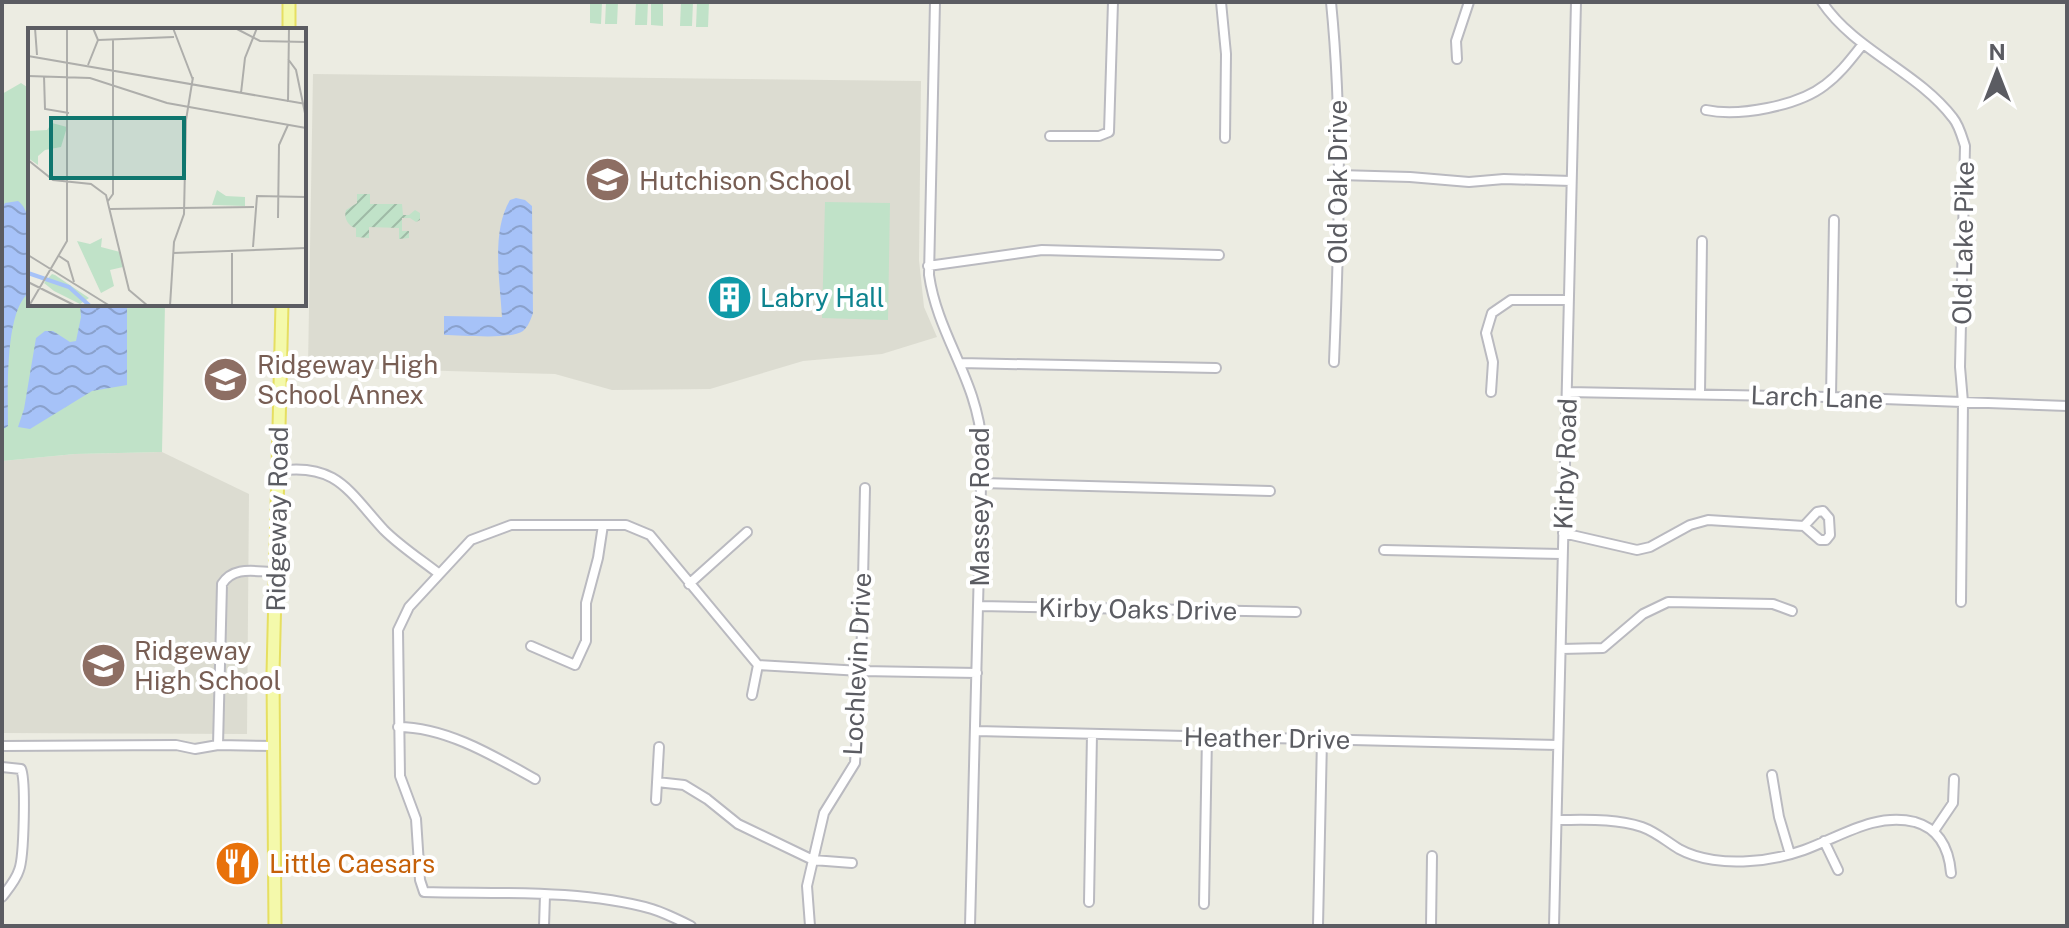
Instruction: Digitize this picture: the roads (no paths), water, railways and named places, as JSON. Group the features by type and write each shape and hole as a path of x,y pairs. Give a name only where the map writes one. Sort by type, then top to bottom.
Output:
{"main road":[{"path":"289,2 289,28"},
{"name":"Ridgeway Road","path":"275,926 277,471 282,306"}],"street":[{"name":"Massey Road","path":"935,2 928,266 938,312 971,386 979,416 982,483 970,926"},
{"path":"1050,136 1095,137 1109,132 1113,2"},
{"path":"1221,2 1226,54 1225,138"},
{"name":"Old Oak Drive","path":"1331,2 1337,63 1339,175 1334,362"},
{"path":"1457,59 1456,41 1469,2"},
{"name":"Kirby Road","path":"1554,926 1576,2"},
{"name":"Old Lake Pike","path":"1822,2 1833,17 1863,44 1936,99 1955,120 1965,146 1960,367 1963,402 1961,602"},
{"path":"1706,110 1744,112 1814,93 1831,81 1863,44"},
{"path":"1339,175 1469,182 1504,179 1571,181"},
{"path":"1831,397 1834,220"},
{"path":"1700,394 1702,241"},
{"path":"928,266 1042,250 1219,255"},
{"path":"1491,392 1493,362 1486,333 1492,313 1511,300 1568,300"},
{"path":"960,363 1216,368"},
{"name":"Larch Lane","path":"1567,392 2067,406"},
{"path":"277,471 300,467 322,473 349,487 386,532 438,573"},
{"path":"982,483 1270,491"},
{"name":"Lochlevin Drive","path":"810,926 807,886 824,813 855,763 861,671 865,488"},
{"path":"1563,533 1637,550 1650,547 1690,525 1708,520 1804,526"},
{"path":"691,926 652,909 601,900 545,895 424,892 420,880 416,819 400,776 398,630 409,607 471,540 511,525 626,525 650,535 758,665 977,673"},
{"path":"531,646 575,665 586,641 586,603 603,525"},
{"path":"689,584 747,532"},
{"path":"1384,550 1562,554"},
{"path":"218,745 222,584 228,574 236,571 276,572"},
{"path":"1561,649 1603,648 1643,614 1668,602 1773,604 1792,611"},
{"name":"Kirby Oaks Drive","path":"979,606 1296,612"},
{"path":"752,695 758,665"},
{"path":"398,727 418,727 483,750 535,779"},
{"name":"Heather Drive","path":"976,731 1558,745"},
{"path":"1089,902 1092,734"},
{"path":"1204,904 1207,736"},
{"path":"1318,926 1322,739"},
{"path":"2,746 176,745 195,749 218,745 275,746"},
{"path":"656,800 659,747"},
{"path":"2,767 19,768 24,777 21,863 17,876 3,894"},
{"path":"1772,775 1779,817 1790,854"},
{"path":"1934,831 1953,803 1954,779"},
{"path":"657,782 684,785 738,824 813,860 852,863"},
{"path":"1557,820 1636,825 1685,852 1717,860 1749,861 1790,854 1854,828 1885,821 1912,822 1934,831 1947,850 1951,873"},
{"path":"1824,841 1838,870"},
{"path":"1431,926 1432,856"},
{"path":"544,926 545,895"}],"water":[{"path":"516,198 532,206 533,313 529,323 517,334 444,335 444,316 502,317 500,227 510,200"},
{"path":"18,201 28,217 28,294 22,301 12,334 8,426 2,430 2,209 5,203"},
{"path":"80,306 127,306 127,385 92,391 30,429 18,427 36,338 45,331 53,331 70,342 76,341"}],"place":[{"name":"Hutchison School","path":"608,180"},
{"name":"Labry Hall","path":"729,297"},
{"name":"Ridgeway High School Annex","path":"226,379"},
{"name":"Ridgeway High School","path":"103,665"},
{"name":"Little Caesars","path":"238,863"}]}
